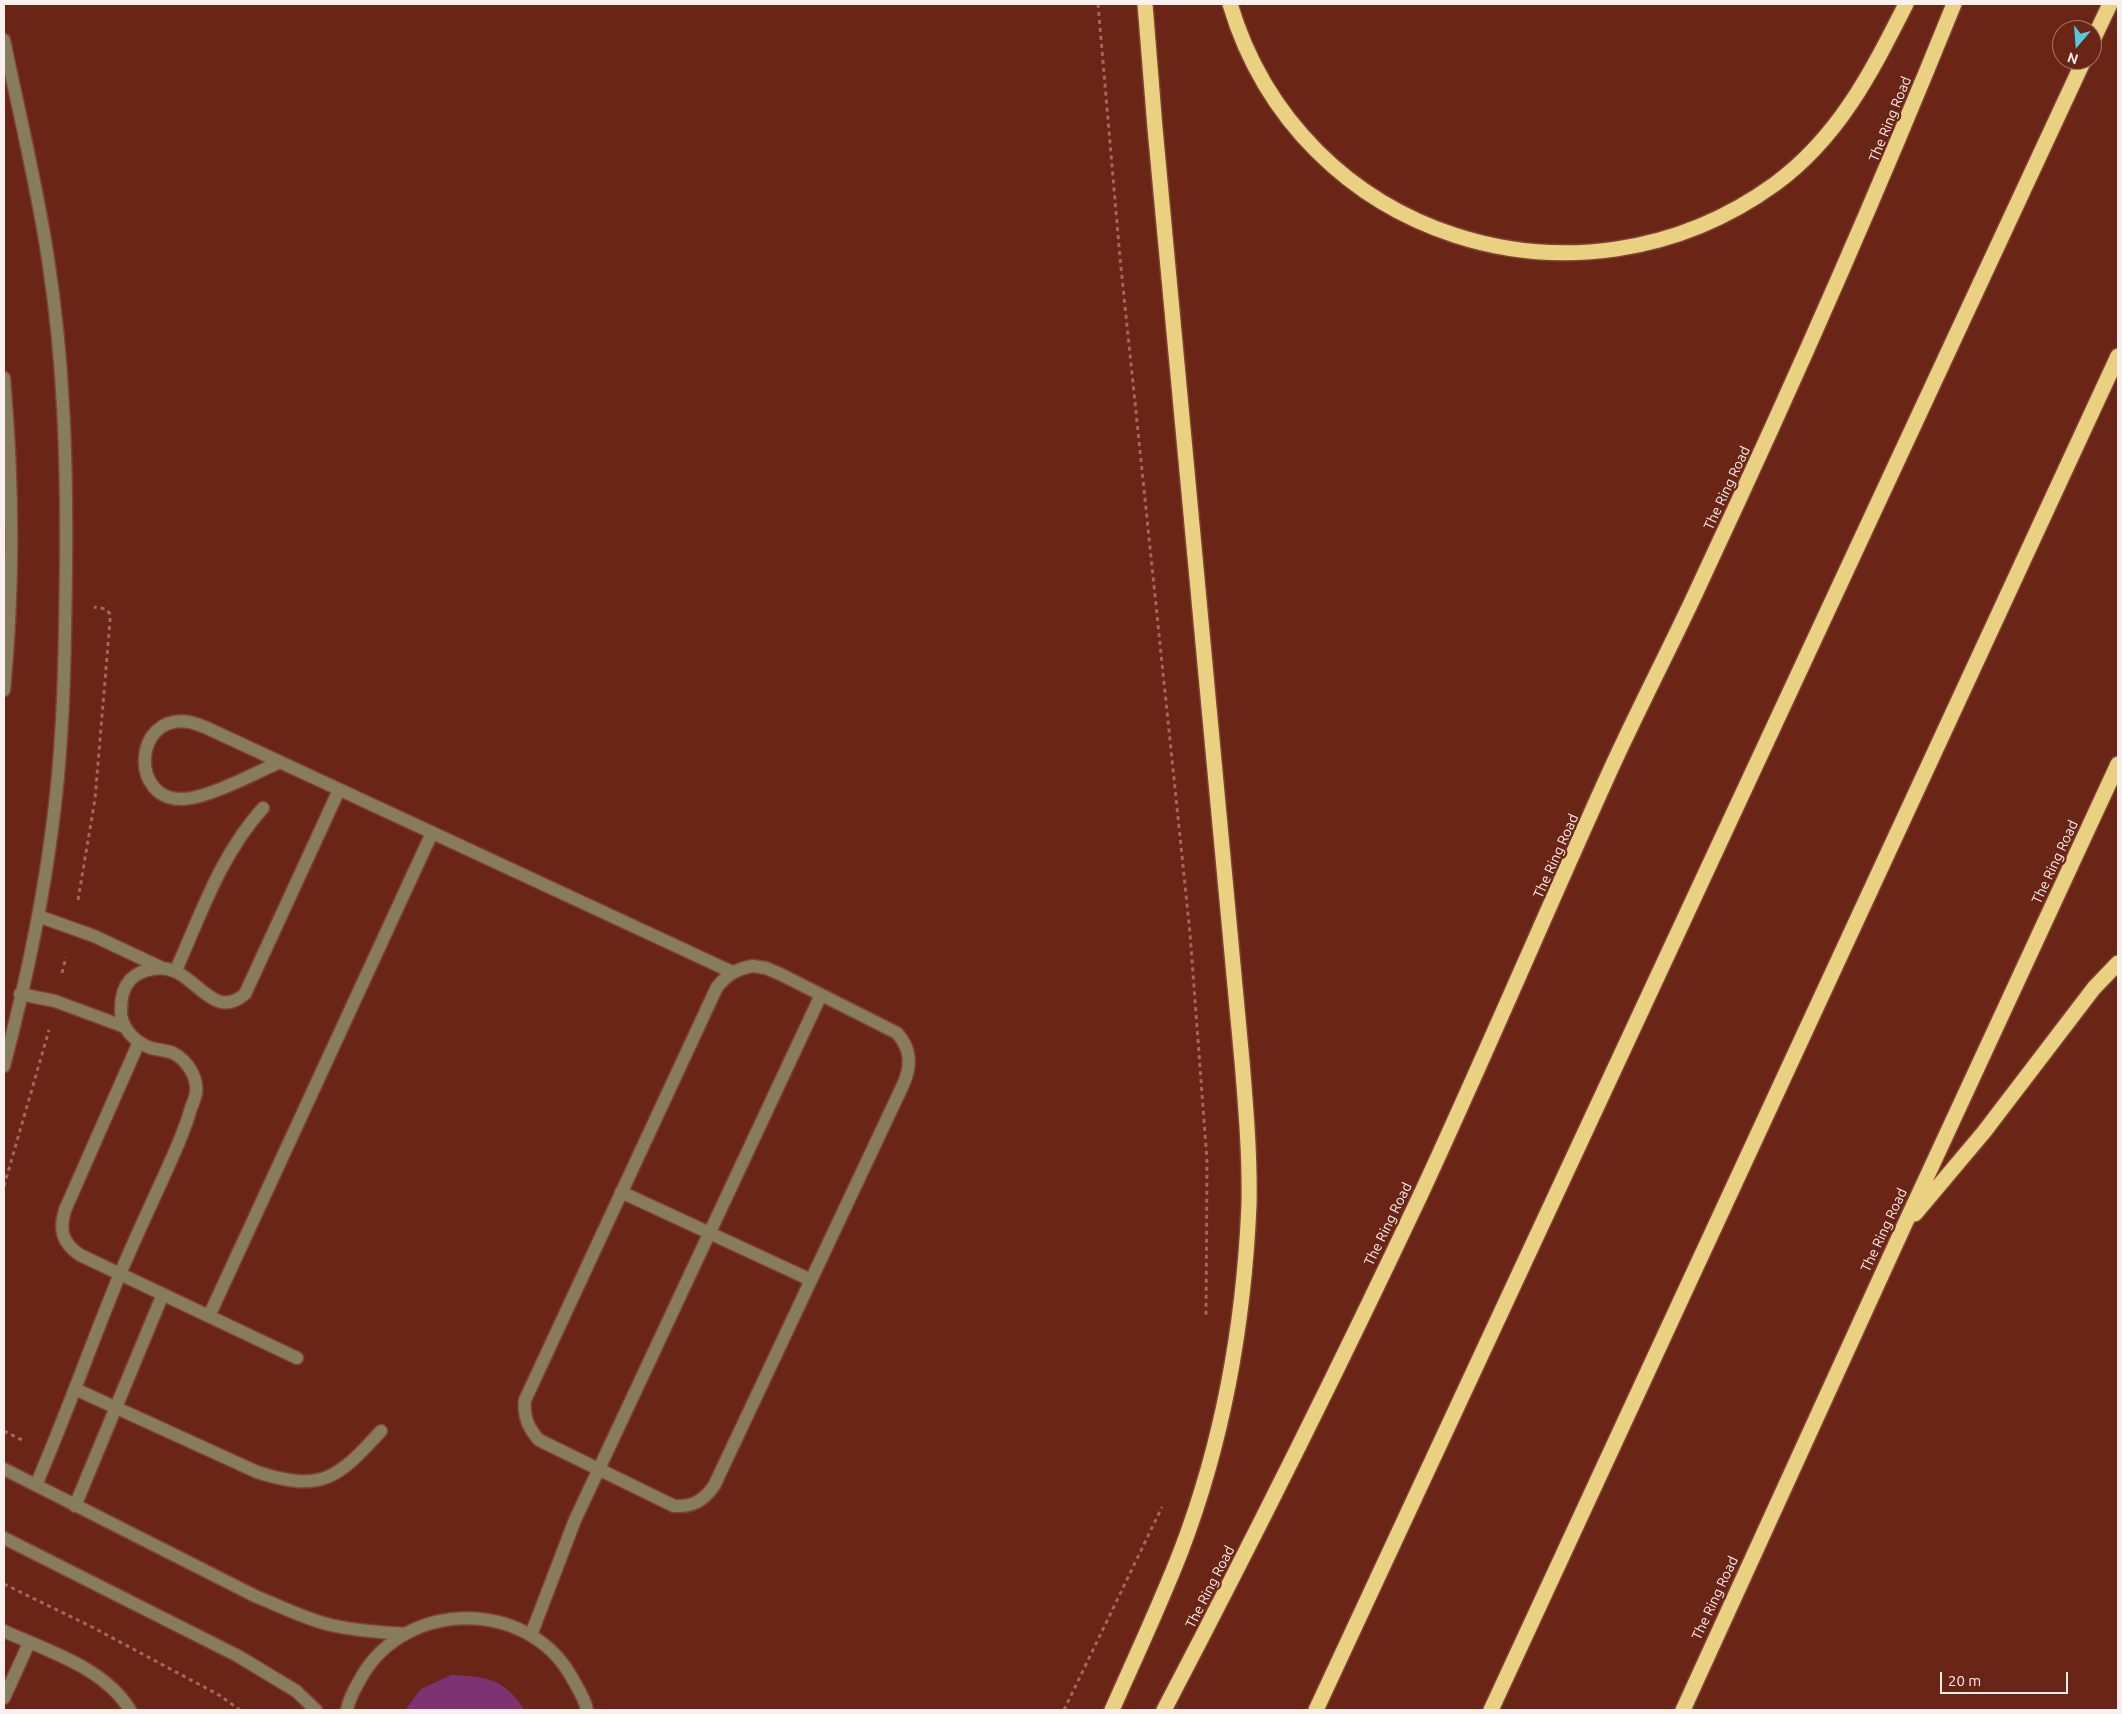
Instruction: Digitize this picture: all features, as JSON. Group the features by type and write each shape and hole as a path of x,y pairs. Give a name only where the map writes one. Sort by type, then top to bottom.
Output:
{"highway":[{"path":"1112,1710 1181,1550 1204,1483 1222,1414 1236,1345 1249,1203 1248,1132 1242,1061 1145,4"},
{"path":"1230,4 1246,48 1267,88 1300,131 1324,157 1351,180 1395,210 1436,229 1479,243 1523,252 1567,254 1613,251 1656,242 1698,228 1739,208 1776,183 1810,154 1840,121 1865,84 1906,4"},
{"name":"The Ring Road","path":"1164,1710 1319,1406 1424,1187 1517,984 1610,771 1703,579 1791,387 1883,179 1954,4"},
{"path":"2102,21 2110,4"},
{"path":"1316,1710 2079,70"},
{"path":"1491,1710 2118,356"},
{"name":"The Ring Road","path":"1683,1710 2118,764"},
{"path":"1904,1226 1984,1132 2094,988 2118,963"}],"street":[{"path":"4,40 30,154 48,261 60,369 66,477 63,699 54,821 38,916 4,1066"},
{"path":"4,378 10,501 10,588 4,690"},
{"path":"280,762 214,790 183,799 169,796 156,789 148,778 144,764 145,750 151,738 162,728 175,722 189,722 208,728 732,972"},
{"path":"38,916 94,936 160,967 176,970 213,1000 230,1002 245,994 339,790"},
{"path":"176,970 228,854 263,808"},
{"path":"209,1316 432,833"},
{"path":"753,966 766,968 821,994 896,1033 904,1041 910,1063 903,1085 714,1486 707,1496 687,1507 674,1506 539,1440 527,1422 524,1410 525,1400 717,987 732,972 753,966"},
{"path":"125,1027 121,1012 122,995 130,980 144,971 160,967"},
{"path":"20,994 62,1003 125,1027 139,1042 172,1052 183,1060 191,1069 196,1081 196,1093 182,1136 120,1274 36,1486"},
{"path":"531,1635 575,1520 821,994"},
{"path":"139,1042 61,1222 61,1232 71,1249 297,1358"},
{"path":"621,1192 811,1280"},
{"path":"75,1506 163,1294"},
{"path":"75,1389 257,1472 281,1479 302,1482 322,1479 347,1467 381,1431"},
{"path":"4,1469 75,1506 295,1613 339,1627 367,1632 405,1634"},
{"path":"4,1538 238,1656 296,1691 316,1710"},
{"path":"347,1710 349,1700 371,1661 405,1634 435,1621 468,1617 500,1622 531,1635 564,1664 586,1703 587,1710"},
{"path":"4,1631 101,1678 116,1692 130,1710"},
{"path":"4,1698 28,1643"}],"path":[{"path":"1098,4 1120,258 1190,933 1207,1161 1206,1320"},
{"path":"1064,1710 1165,1501"},
{"path":"4,1584 92,1627 219,1695 240,1710"}],"shaded area":[{"path":"451,1675 475,1677 502,1685 517,1699 524,1710 405,1710 421,1689"}]}
